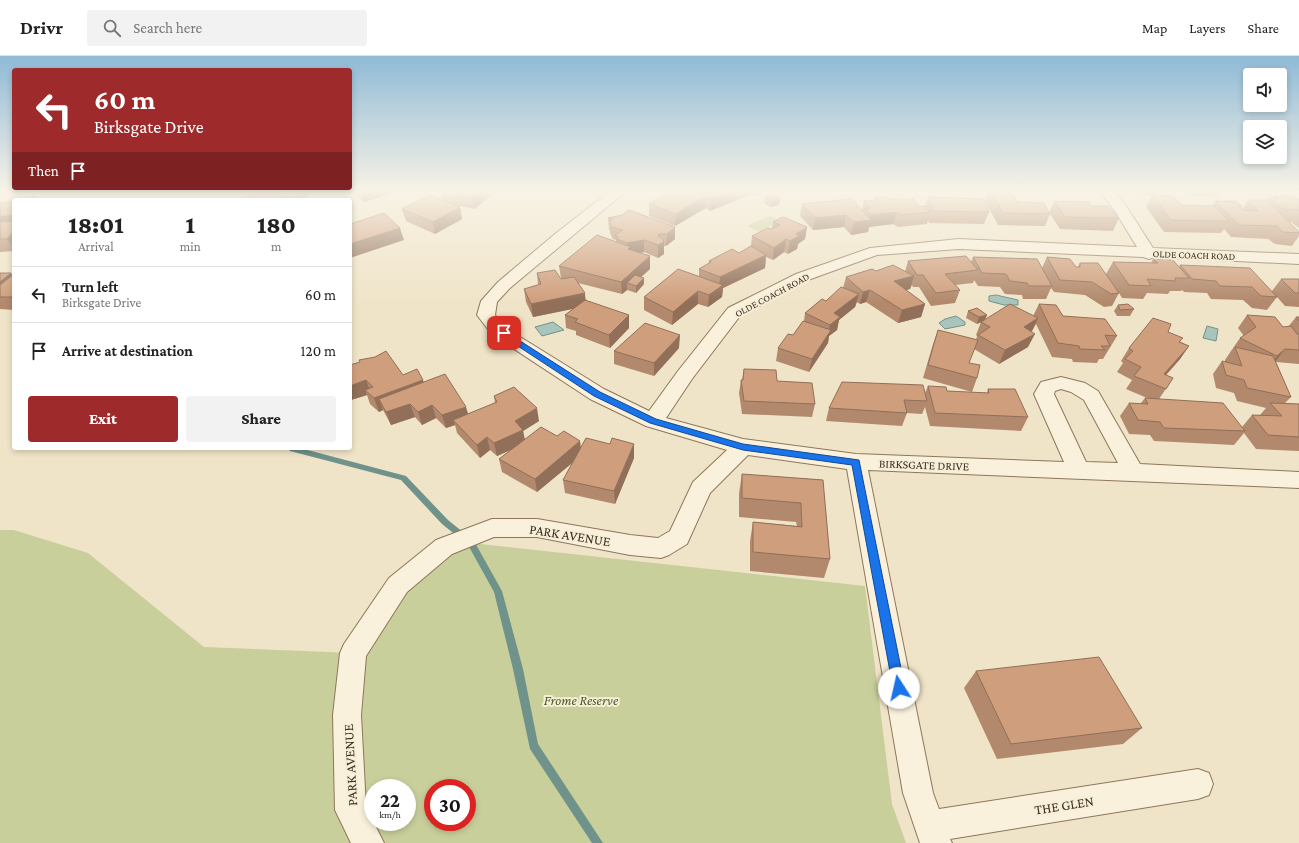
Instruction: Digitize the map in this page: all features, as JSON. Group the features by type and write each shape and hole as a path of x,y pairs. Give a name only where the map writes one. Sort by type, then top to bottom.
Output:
{"street":[{"name":"BIRKSGATE DRIVE","path":"571,229 504,285 489,301 486,315 496,328 511,339 584,386 597,394 653,421 743,447 856,462 1134,472 1299,480"},
{"path":"1133,229 1149,254"},
{"name":"OLDE COACH ROAD","path":"653,421 685,375 734,312 802,277 875,251 959,244 1149,254 1299,259"},
{"path":"1079,470 1044,394 1048,386 1054,384 1061,383 1078,387 1091,396 1134,472"},
{"name":"PARK AVENUE","path":"368,843 351,810 347,715 354,654 398,585 444,547 492,528 537,528 630,545 661,548 679,537 701,488 743,447"},
{"path":"856,462 880,583 918,793 933,835"},
{"name":"THE GLEN","path":"933,835 1198,784"}],"green space":[{"path":"752,229 766,229 759,232"},
{"name":"Frome Reserve","path":"0,530 14,530 88,553 204,647 353,653 444,547 471,543 865,586 892,804 906,843 0,843"}],"water":[{"path":"996,295 1018,300 1018,305 1004,305 989,301 989,296"},
{"path":"956,316 965,322 965,325 945,329 939,323 945,319"},
{"path":"553,322 564,330 542,336 535,327"},
{"path":"1207,326 1218,329 1216,341 1203,338"}],"building":[{"path":"0,229 12,229 12,233 7,239 0,239"},
{"path":"352,229 398,229 352,243"},
{"path":"618,229 673,229 667,234 659,234 658,236 663,239 664,242 658,245 644,240 627,243 617,239 618,237 615,235 623,230"},
{"path":"767,229 804,229 796,234 799,236 790,241 786,239 774,248 752,236"},
{"path":"1280,229 1296,229 1299,233 1283,232"},
{"path":"597,235 631,247 628,249 650,256 621,282 559,266"},
{"path":"751,246 766,255 720,277 699,269 711,262 709,261 732,249 739,253"},
{"path":"966,256 978,270 945,274 960,290 936,293 923,275 917,275 908,261"},
{"path":"973,257 1037,259 1052,286 1029,286 1027,283 1010,281 1006,274 982,273"},
{"path":"1047,257 1070,259 1076,267 1080,267 1080,263 1098,263 1119,293 1111,294 1092,282 1060,280"},
{"path":"1153,259 1172,259 1189,278 1175,278 1176,281 1147,279 1151,286 1129,285 1113,262 1158,263"},
{"path":"893,265 914,276 894,281 925,304 902,310 870,290 863,292 846,277 872,269 876,271"},
{"path":"1180,265 1250,268 1277,297 1261,296 1252,287 1220,286 1216,281 1192,279"},
{"path":"678,269 723,285 709,295 698,291 673,312 644,297"},
{"path":"555,270 561,279 574,277 585,293 531,304 524,289 541,284 537,273"},
{"path":"0,273 11,273 0,282"},
{"path":"635,275 644,278 636,286 627,283"},
{"path":"12,276 12,296 0,297 0,285"},
{"path":"1281,279 1299,279 1299,293 1295,293"},
{"path":"841,287 859,294 834,313 840,317 830,325 805,313 822,299 826,301"},
{"path":"585,300 629,315 609,335 575,322 578,319 565,315"},
{"path":"1010,304 1038,318 1024,327 1035,334 1005,350 978,335 990,327 981,322"},
{"path":"1039,304 1056,305 1063,316 1105,319 1117,336 1105,335 1110,346 1101,346 1105,350 1080,349 1079,346 1058,343"},
{"path":"1128,304 1134,309 1120,310 1118,305"},
{"path":"977,308 987,315 979,317 968,311"},
{"path":"1247,315 1275,317 1283,327 1291,326 1297,334 1299,334 1299,350 1285,349 1277,356 1240,338 1256,327"},
{"path":"1153,318 1171,324 1168,332 1183,338 1179,342 1189,346 1164,374 1173,378 1166,389 1134,376 1141,367 1125,359 1133,351 1129,348"},
{"path":"803,321 831,330 812,359 778,348 788,334 793,335"},
{"path":"645,323 680,335 654,363 614,351"},
{"path":"938,330 978,340 969,363 980,365 977,378 928,365"},
{"path":"1235,347 1273,356 1291,397 1247,388 1244,380 1226,375 1222,361 1242,366"},
{"path":"386,351 403,375 417,369 423,380 374,398 365,390 373,387 366,380 352,385 352,364 360,362 359,360 375,357"},
{"path":"744,369 776,370 777,381 812,383 815,404 744,401 741,380 743,380"},
{"path":"445,374 466,407 442,415 432,405 418,412 410,404 386,412 379,399"},
{"path":"842,382 923,385 927,401 904,400 907,413 829,408"},
{"path":"928,386 946,387 947,391 989,393 988,389 1015,389 1028,417 935,413"},
{"path":"514,387 537,408 515,421 523,430 494,443 487,437 477,445 453,420 497,402 494,396"},
{"path":"1145,398 1223,403 1245,431 1164,428 1160,422 1138,420 1129,403 1148,404"},
{"path":"1270,403 1299,404 1299,437 1268,435 1252,415 1282,416"},
{"path":"541,427 557,436 564,431 580,441 535,479 499,459"},
{"path":"586,438 610,444 612,438 634,444 614,491 563,480"},
{"path":"742,474 823,480 830,559 753,552 753,522 802,527 801,503 742,498"},
{"path":"1099,657 1142,728 1011,744 976,671"}],"waterway":[{"path":"298,450 403,478 445,522 471,543 498,591 518,669 533,746 598,843"}],"route":[{"path":"504,333 597,394 653,421 743,447 856,462 899,688"}]}
